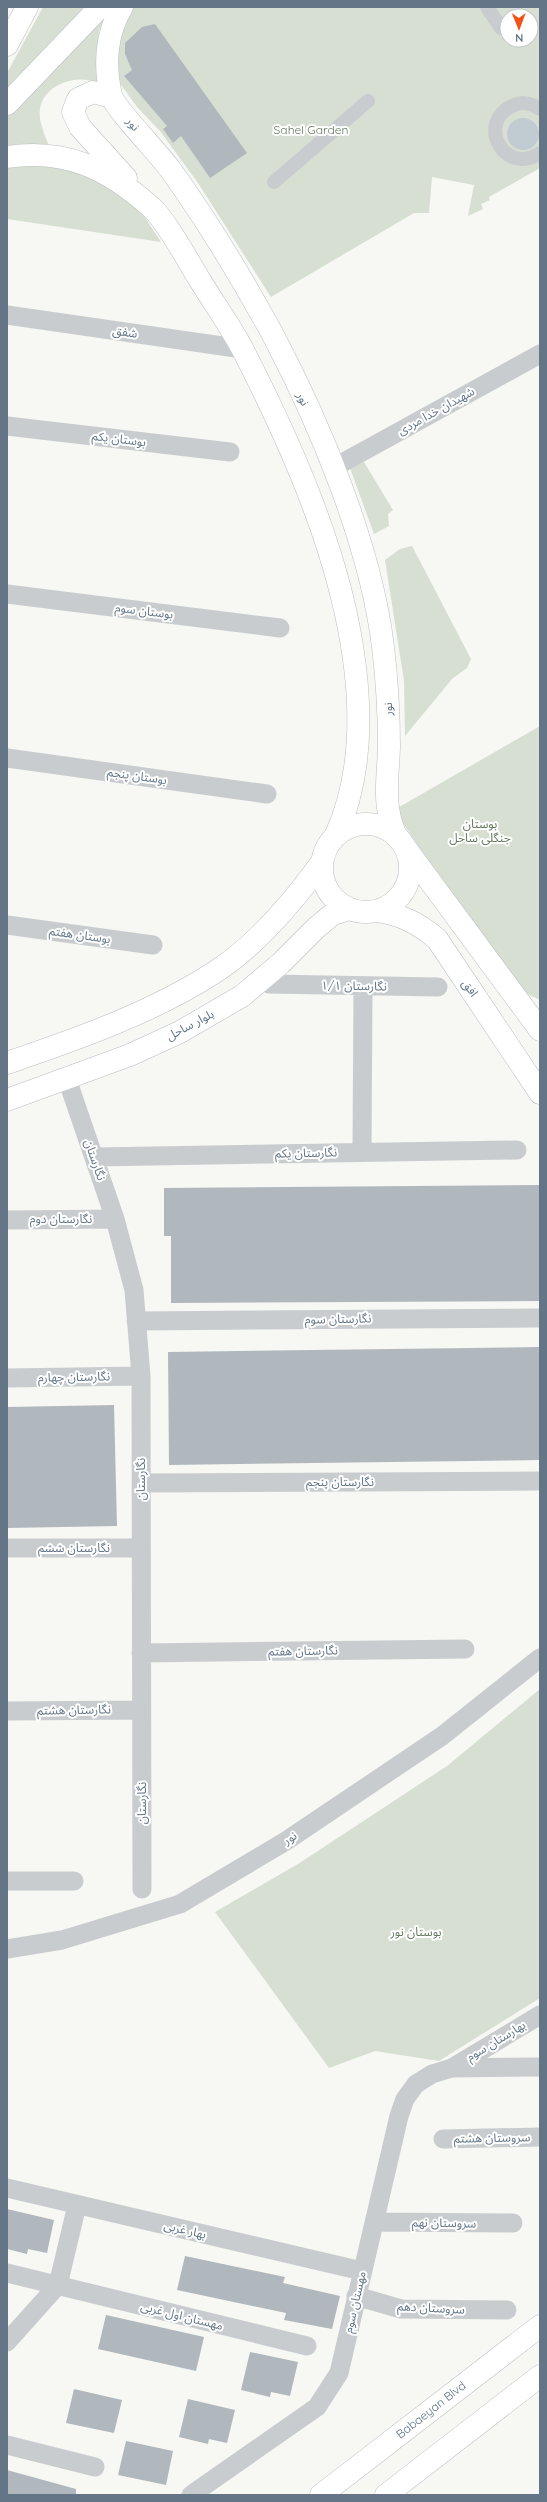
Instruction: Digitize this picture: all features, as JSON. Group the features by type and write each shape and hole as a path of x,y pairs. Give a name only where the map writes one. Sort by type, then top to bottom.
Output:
{"main road":[{"path":"7,45 27,7"},
{"path":"7,104 100,7"},
{"path":"122,7 110,29 107,50 111,97 92,92 78,98 73,112 80,127 154,210 242,349 292,455 331,555 348,619 356,669 358,745 346,814 335,837 326,848 322,862 322,877 328,890 337,901 349,909 363,912 378,911 391,905 401,895 407,883 410,870 409,858 400,841"},
{"name":"نور","path":"111,97 169,168 214,233 273,335 323,440 360,545 383,644 388,690 389,746 386,808 400,841"},
{"path":"7,156 34,154 54,155 84,162 105,173 154,210"},
{"path":"242,349 273,335"},
{"path":"335,837 347,829 359,825 372,825 385,829 400,841 540,1030"},
{"path":"7,1063 120,1020 216,972 257,937 294,900 322,862"},
{"name":"بلوار ساحل","path":"7,1100 130,1055 180,1032 242,996 281,963 317,927 333,914 349,909"},
{"name":"افق","path":"378,911 399,914 419,924 437,939 540,1093"},
{"name":"Babaeyan Blvd","path":"321,2495 540,2326"},
{"path":"386,2495 540,2376"}],"street":[{"path":"487,7 499,25"},
{"path":"274,182 368,101"},
{"path":"540,109 526,103 508,108 496,121 495,130 498,144 508,154 525,159 540,153"},
{"name":"شفق","path":"7,315 242,349"},
{"name":"شهیدان خدا مردی","path":"333,468 540,354"},
{"name":"بوستان یکم","path":"7,426 230,452"},
{"name":"بوستان سوم","path":"7,594 280,628"},
{"name":"بوستان پنجم","path":"7,758 267,794"},
{"name":"بوستان هفتم","path":"7,925 153,945"},
{"name":"نگارستان ۱/۱","path":"269,984 363,987 438,987"},
{"path":"362,1152 363,987"},
{"name":"نگارستان","path":"67,1079 115,1219 134,1290 141,1376 142,1889"},
{"name":"نگارستان یکم","path":"94,1157 518,1150"},
{"name":"نگارستان دوم","path":"7,1220 115,1219"},
{"name":"نگارستان سوم","path":"136,1321 540,1318"},
{"name":"نگارستان چهارم","path":"7,1378 141,1376"},
{"name":"نگارستان پنجم","path":"141,1483 540,1481"},
{"name":"نگارستان ششم","path":"7,1548 141,1548"},
{"name":"نگارستان هفتم","path":"141,1653 465,1649"},
{"name":"نور","path":"7,1949 62,1940 180,1904 286,1841 435,1740 540,1658"},
{"name":"نگارستان هشتم","path":"7,1711 141,1710"},
{"path":"7,1881 74,1881"},
{"name":"بهارستان سوم","path":"452,2068 540,2015"},
{"path":"452,2068 540,2067"},
{"name":"مهستان سوم","path":"191,2495 317,2407 339,2373 399,2116 405,2099 416,2084 432,2074 452,2068"},
{"name":"سروستان هشتم","path":"443,2139 540,2137"},
{"name":"بهار غربی","path":"7,2188 362,2271"},
{"path":"7,2342 58,2285 77,2205"},
{"name":"سروستان نهم","path":"374,2222 513,2223"},
{"name":"مهستان اول غربی","path":"7,2273 307,2346"},
{"name":"سروستان دهم","path":"356,2296 401,2309 507,2310"},
{"path":"7,2445 94,2466"}],"green space":[{"path":"43,7 89,7 7,96 7,73"},
{"path":"109,7 99,31 98,46 100,85 92,81 74,80 64,82 48,92 43,100 40,114 41,123 49,146 7,147 7,115"},
{"name":"Sahel Garden","path":"133,7 540,7 540,168 489,197 490,200 481,204 483,209 468,216 474,185 432,177 429,213 414,213 271,297 198,183 160,131 137,107 117,79 116,67 120,28"},
{"path":"38,160 103,178 144,216 161,242 7,219 7,163"},
{"path":"364,462 393,510 388,514 389,526 374,534 350,468"},
{"path":"412,546 471,659 467,668 452,679 405,736 404,681 385,560 400,549"},
{"name":"بوستان جنگلی ساحل","path":"540,726 540,1000 513,987 394,810"},
{"name":"بوستان نور","path":"540,1689 540,1998 439,2061 375,2051 329,2068 215,1912 298,1864 447,1766"}],"shaded area":[{"path":"520,118 526,118 535,122 539,134 535,146 526,150 520,150 511,146 507,137 507,131 511,122"}],"building":[{"path":"155,24 247,153 210,178 181,136 173,143 163,129 167,126 124,76 132,70 125,54 125,43 142,27"},
{"path":"540,1185 540,1301 171,1303 171,1236 164,1236 164,1188"},
{"path":"540,1347 540,1460 169,1465 168,1352"},
{"path":"114,1405 117,1526 7,1528 7,1407"},
{"path":"7,2209 54,2220 47,2253 28,2249 27,2254 7,2249"},
{"path":"185,2256 285,2277 283,2283 340,2296 332,2329 284,2320 286,2313 177,2290"},
{"path":"106,2315 204,2337 196,2371 98,2349"},
{"path":"250,2352 298,2362 290,2396 271,2392 270,2397 241,2390"},
{"path":"74,2389 122,2400 114,2433 66,2423"},
{"path":"188,2399 235,2410 227,2443 209,2439 208,2444 179,2437"},
{"path":"126,2441 173,2451 166,2485 118,2475"},
{"path":"7,2470 76,2489 76,2495 7,2495"}]}
